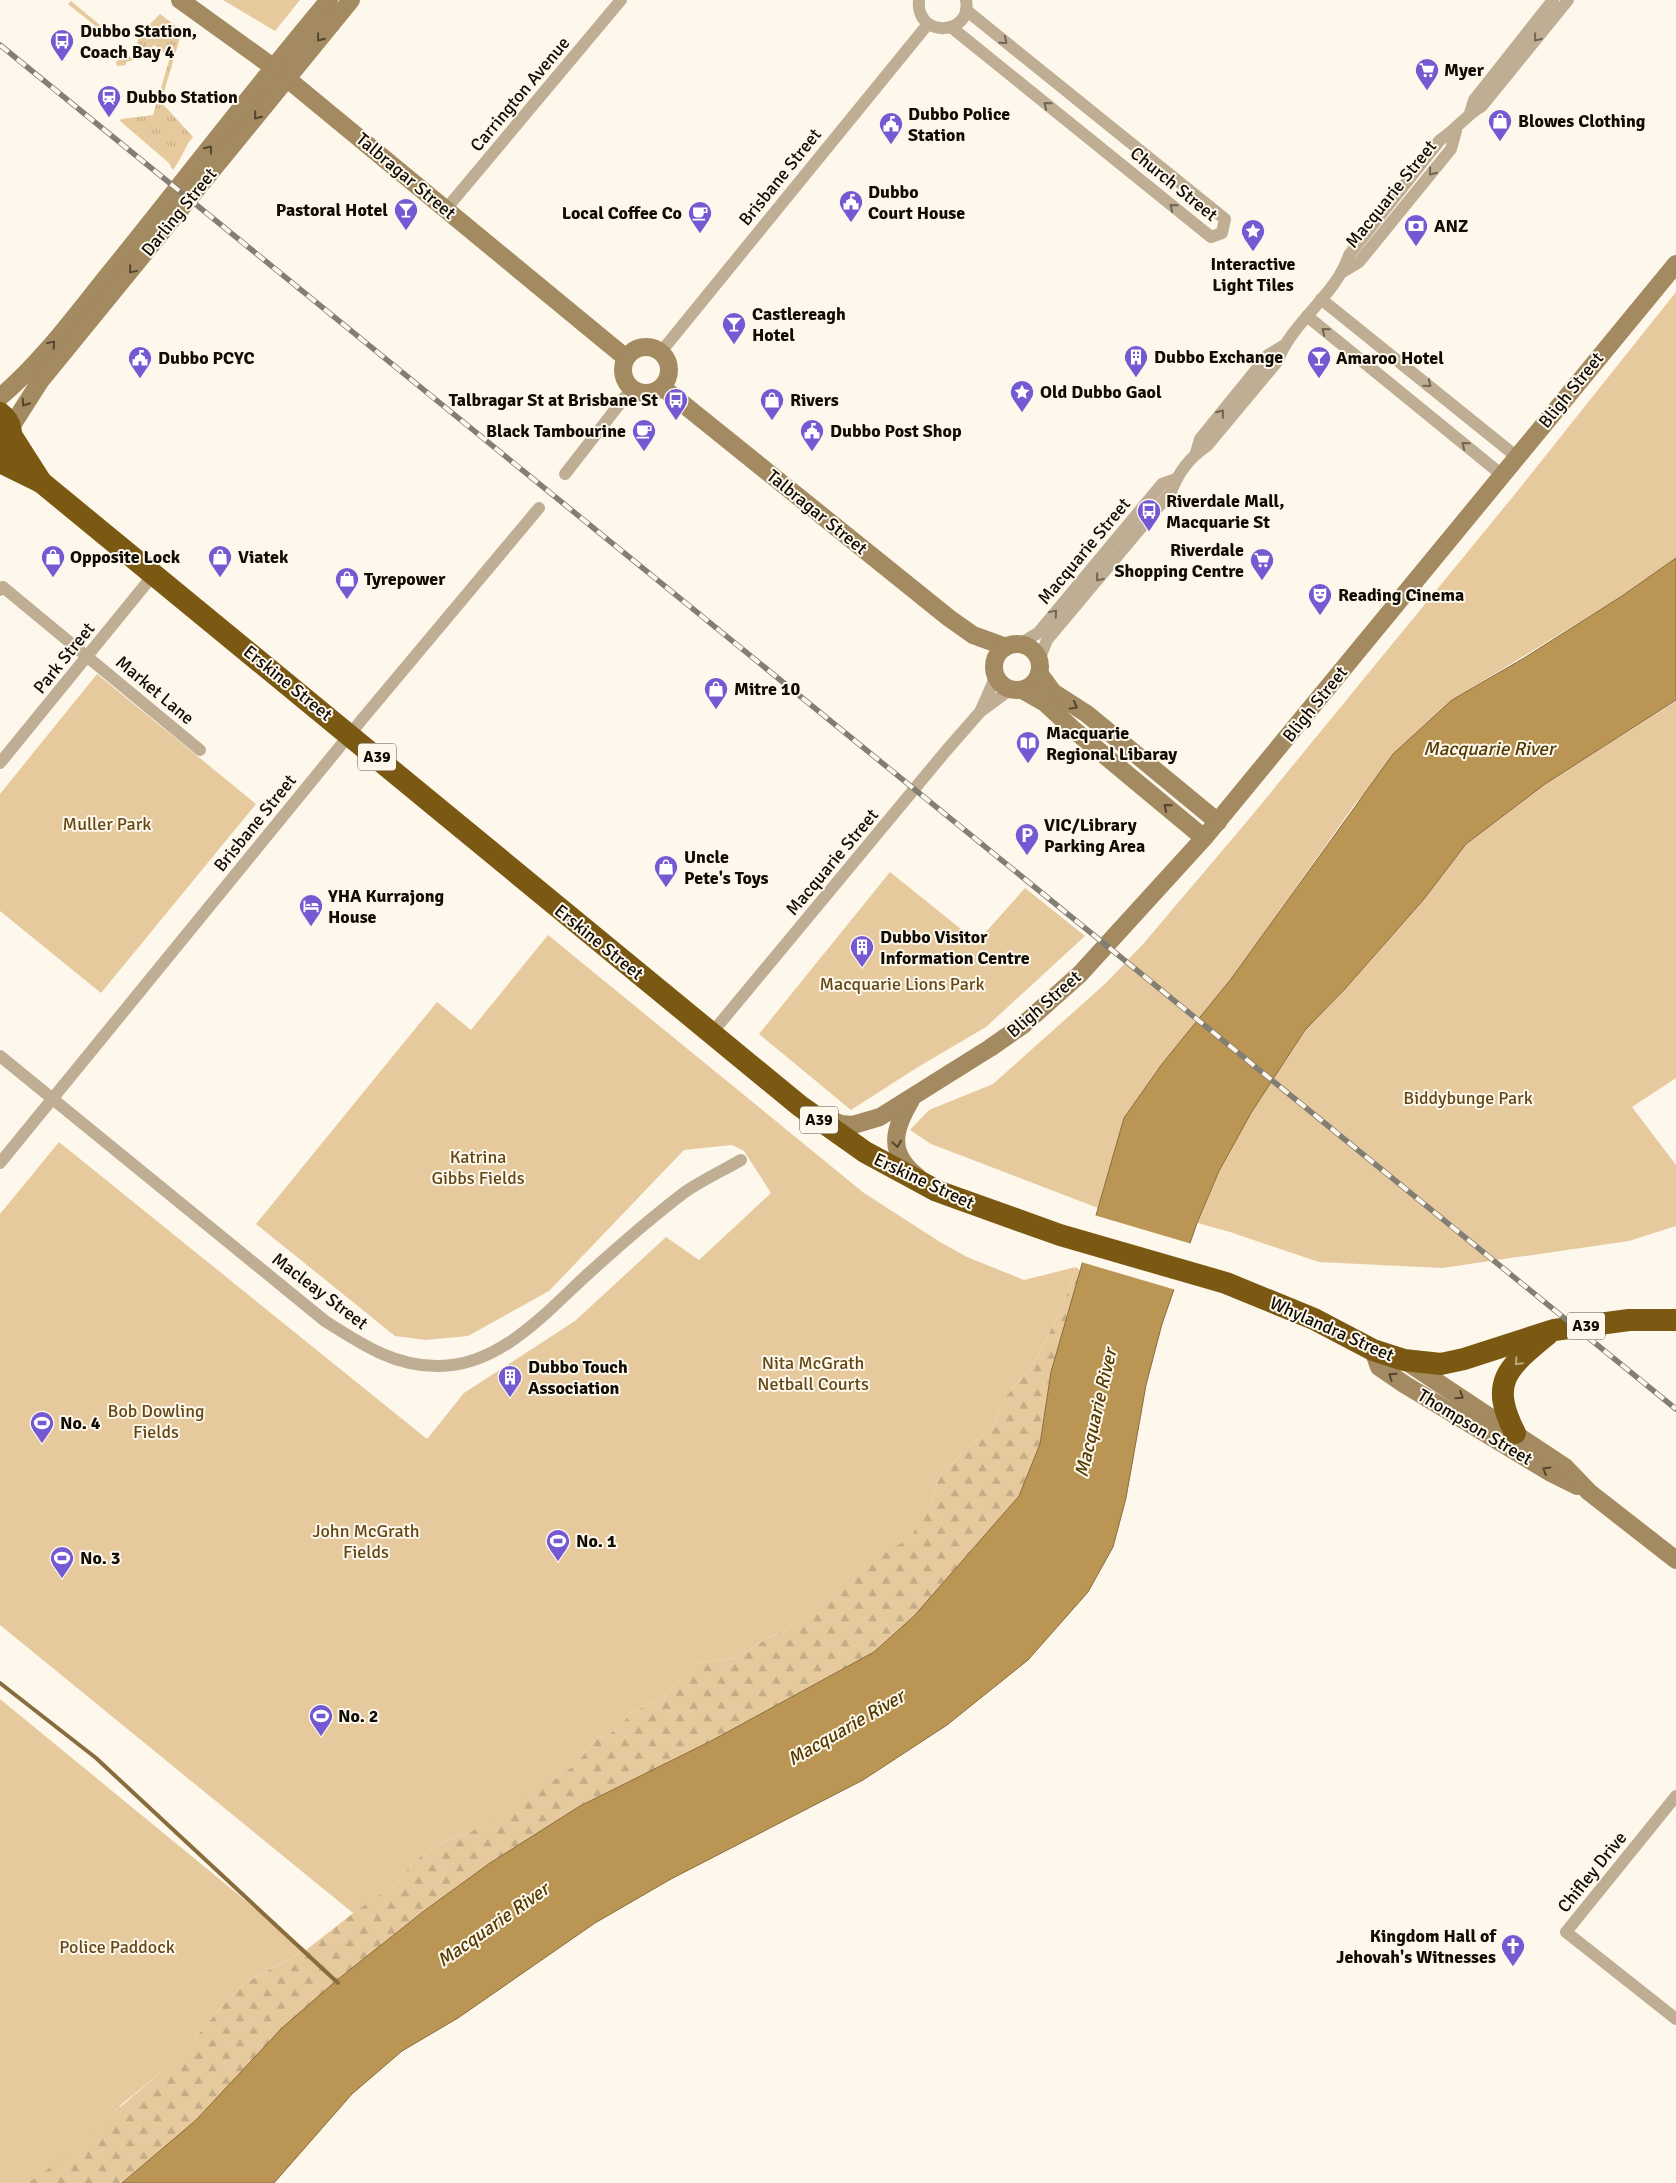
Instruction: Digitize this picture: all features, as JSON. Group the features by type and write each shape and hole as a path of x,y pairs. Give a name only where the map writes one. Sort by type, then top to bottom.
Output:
{"highway":[{"path":"0,455 10,443 7,425"},
{"name":"Erskine Street","path":"7,425 41,482"},
{"name":"Erskine Street","path":"0,462 41,482 350,734 711,1034 800,1106 865,1152 906,1176 937,1191 1060,1234 1226,1283"},
{"name":"Whylandra Street","path":"1226,1283 1314,1319 1373,1350 1404,1360 1441,1364 1464,1359 1554,1330 1629,1320 1676,1320"},
{"path":"1514,1433 1503,1410 1501,1394 1507,1374 1533,1347 1554,1330"}],"street":[{"name":"Talbragar Street","path":"180,0 287,78 626,358"},
{"name":"Darling Street","path":"0,397 20,380 60,334 173,195 273,67 329,0"},
{"name":"Darling Street","path":"7,425 41,380 351,0"},
{"name":"Carrington Avenue","path":"446,209 620,0"},
{"name":"Macquarie Street","path":"1470,113 1474,100 1553,0"},
{"name":"Macquarie Street","path":"1039,667 1047,640 1171,492 1176,478 1196,453 1200,439 1261,363 1268,355 1283,346 1322,299 1344,271 1349,255 1440,140 1456,130 1470,113 1482,106 1568,0"},
{"path":"918,1 922,18 928,24 943,29 951,28 958,23 966,5"},
{"name":"Church Street","path":"951,28 1211,237 1222,232 1225,219 966,5"},
{"name":"Brisbane Street","path":"660,353 928,24"},
{"name":"Bligh Street","path":"800,1106 841,1124 853,1125 880,1117 990,1048 1051,1001 1093,961 1218,822 1676,264"},
{"path":"1322,299 1517,456"},
{"path":"1307,316 1502,475"},
{"path":"642,348 654,349 660,353 668,366 669,374 662,387 650,393 644,393 632,388 623,374 626,358 630,353 642,348"},
{"name":"Talbragar Street","path":"662,387 948,618 973,635 1012,646"},
{"path":"565,474 632,388"},
{"name":"Macquarie Street","path":"1012,646 1038,633 1162,484 1176,478"},
{"name":"Brisbane Street","path":"0,1162 350,734 539,508"},
{"name":"Park Street","path":"0,763 154,574"},
{"name":"Market Lane","path":"0,590 3,587 200,750"},
{"name":"Talbragar Street","path":"973,635 995,670"},
{"path":"1204,838 1074,730 1045,702 1005,686 995,670 997,657 1012,646 1031,649 1052,692 1087,714 1218,822"},
{"path":"1016,689 1033,684 1039,667"},
{"name":"Macquarie Street","path":"980,712 995,670"},
{"name":"Macquarie Street","path":"711,1034 938,759 980,712 1016,689"},
{"name":"Macleay Street","path":"0,1056 325,1321 369,1349 400,1361 418,1364 440,1366 461,1363 486,1356 506,1344 560,1302 589,1273 686,1191 741,1160"},
{"name":"Bligh Street","path":"911,1099 896,1127 895,1140 898,1152 913,1173 937,1191"},
{"name":"Bligh Street","path":"865,1152 858,1143 858,1139 880,1117"},
{"name":"Thompson Street","path":"1373,1350 1379,1368 1551,1473 1589,1492"},
{"name":"Thompson Street","path":"1404,1360 1566,1467 1589,1492 1676,1560"},
{"name":"Chifley Drive","path":"1676,1796 1566,1932 1676,2019"}],"green space":[{"path":"223,0 300,0 275,31"},
{"path":"71,1 100,25 98,28 68,4"},
{"path":"160,14 182,31 161,102 193,137 173,170 169,163 120,121 121,119 153,115 170,57 154,45 150,50 143,51 137,42 141,33"},
{"path":"125,54 134,60 126,62 126,65 117,66 116,62"},
{"path":"1676,292 1676,558 1622,596 1452,700 1355,804 1231,979 1162,1064 1124,1118 1098,1208 931,1144 910,1130 929,1110 993,1084 1106,983 1144,943 1249,819 1511,499"},
{"name":"Muller Park","path":"97,674 256,804 101,993 0,911 0,794"},
{"name":"Biddybunge Park","path":"1676,701 1676,1078 1632,1107 1676,1165 1676,1226 1629,1241 1442,1268 1319,1262 1197,1223 1219,1171 1251,1113 1305,1030 1344,990 1424,899 1466,844 1545,784"},
{"name":"Macquarie Lions Park","path":"890,872 977,942 1025,888 1085,936 986,1027 918,1067 851,1110 759,1034"},
{"path":"548,935 864,1193 940,1242 967,1257 1024,1280 1076,1267 1062,1307 1033,1365 1006,1396 995,1423 939,1476 930,1504 911,1537 842,1580 789,1628 766,1639 738,1658 692,1663 665,1697 631,1712 618,1729 595,1740 575,1765 511,1811 472,1831 443,1842 415,1860 394,1886 353,1913 0,1625 0,1214 59,1142 427,1439 464,1393 575,1321 666,1237 699,1260 771,1193 744,1151 732,1145 684,1150 549,1291 468,1336 426,1340 395,1336 256,1224 437,1002 471,1030"},
{"path":"1076,1267 1081,1271 1051,1372 1040,1444 1019,1496 914,1616 874,1652 711,1741 580,1806 490,1863 424,1911 196,2120 122,2183 27,2183 48,2168 158,2075 188,2047 220,2008 248,1981 306,1950 370,1900 394,1886 415,1860 443,1842 472,1831 575,1765 595,1740 618,1729 631,1712 665,1697 692,1663 738,1658 766,1639 789,1628 842,1580 870,1561 930,1504 939,1476 995,1423 1006,1396 1033,1365 1062,1307"},
{"name":"Police Paddock","path":"0,1699 306,1950 248,1981 220,2008 188,2047 158,2075 122,2104 80,2148 27,2183 0,2183"}],"water":[{"name":"Macquarie River","path":"1676,558 1676,700 1545,784 1466,844 1424,899 1344,990 1305,1030 1251,1113 1219,1171 1197,1223 1162,1324 1146,1385 1126,1498 1113,1547 1088,1592 1028,1660 947,1725 863,1780 671,1879 595,1923 458,2018 402,2051 352,2094 274,2183 122,2183 196,2120 282,2028 337,1980 424,1911 490,1863 580,1806 711,1741 874,1652 914,1616 1019,1496 1040,1444 1051,1372 1124,1118 1162,1064 1231,979 1393,754 1452,700 1524,658 1622,596"}],"pier":[{"path":"1094,1215 1192,1244 1176,1290 1081,1262"}],"waterway":[{"path":"0,1683 96,1758 338,1983"}],"railway":[{"path":"0,45 1676,1409"}],"place":[{"name":"Dubbo Station, Coach Bay 4","path":"62,62"},
{"name":"Myer","path":"1427,91"},
{"name":"Dubbo Station","path":"109,118"},
{"name":"Blowes Clothing","path":"1500,142"},
{"name":"Dubbo Police Station","path":"891,145"},
{"name":"Dubbo Court House","path":"851,223"},
{"name":"Pastoral Hotel","path":"406,231"},
{"name":"Local Coffee Co","path":"700,234"},
{"name":"ANZ","path":"1416,247"},
{"name":"Interactive Light Tiles","path":"1253,252"},
{"name":"Castlereagh Hotel","path":"734,345"},
{"name":"Dubbo Exchange","path":"1136,378"},
{"name":"Dubbo PCYC","path":"140,379"},
{"name":"Amaroo Hotel","path":"1319,379"},
{"name":"Old Dubbo Gaol","path":"1022,413"},
{"name":"Talbragar St at Brisbane St","path":"676,421"},
{"name":"Rivers","path":"772,421"},
{"name":"Black Tambourine","path":"644,452"},
{"name":"Dubbo Post Shop","path":"812,452"},
{"name":"Riverdale Mall, Macquarie St","path":"1149,532"},
{"name":"Opposite Lock","path":"53,578"},
{"name":"Viatek","path":"220,578"},
{"name":"Riverdale Shopping Centre","path":"1262,581"},
{"name":"Tyrepower","path":"347,600"},
{"name":"Reading Cinema","path":"1320,616"},
{"name":"Mitre 10","path":"716,710"},
{"name":"Macquarie Regional Libaray","path":"1028,764"},
{"name":"VIC/Library Parking Area","path":"1027,856"},
{"name":"Uncle Pete's Toys","path":"666,888"},
{"name":"YHA Kurrajong House","path":"311,927"},
{"name":"Dubbo Visitor Information Centre","path":"862,968"},
{"name":"Dubbo Touch Association","path":"510,1398"},
{"name":"No. 4","path":"42,1444"},
{"name":"No. 1","path":"558,1562"},
{"name":"No. 3","path":"62,1579"},
{"name":"No. 2","path":"321,1737"},
{"name":"Kingdom Hall of Jehovah's Witnesses","path":"1513,1967"}],"park label":[{"name":"Katrina Gibbs Fields","path":"478,1167"},
{"name":"Nita McGrath Netball Courts","path":"813,1374"},
{"name":"Bob Dowling Fields","path":"156,1421"},
{"name":"John McGrath Fields","path":"366,1541"}]}
